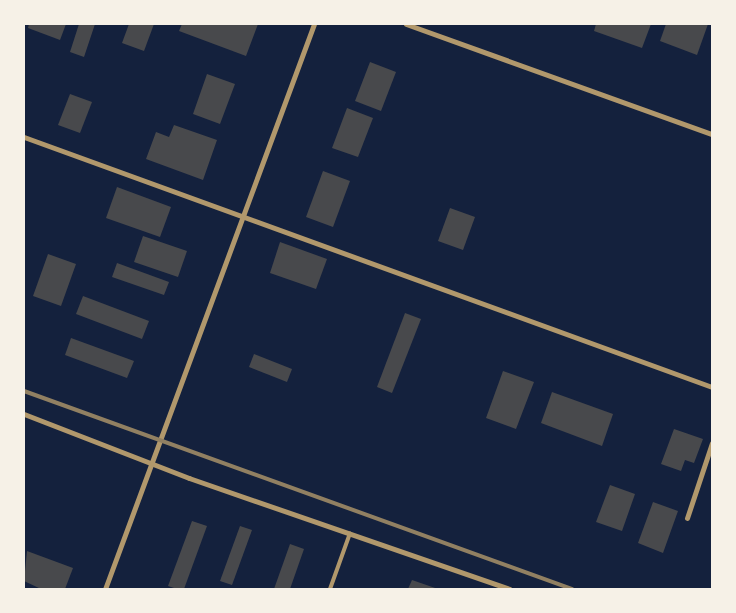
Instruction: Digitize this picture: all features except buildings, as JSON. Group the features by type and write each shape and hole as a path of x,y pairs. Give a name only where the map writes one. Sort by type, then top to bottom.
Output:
{"street":[{"path":"105,589 314,24"},
{"path":"406,24 712,134"},
{"path":"24,137 244,215 712,387"},
{"path":"24,414 152,463 509,589"},
{"path":"686,518 712,443"}],"lane":[{"path":"330,589 350,533"}],"railway":[{"path":"24,391 572,589"}]}
